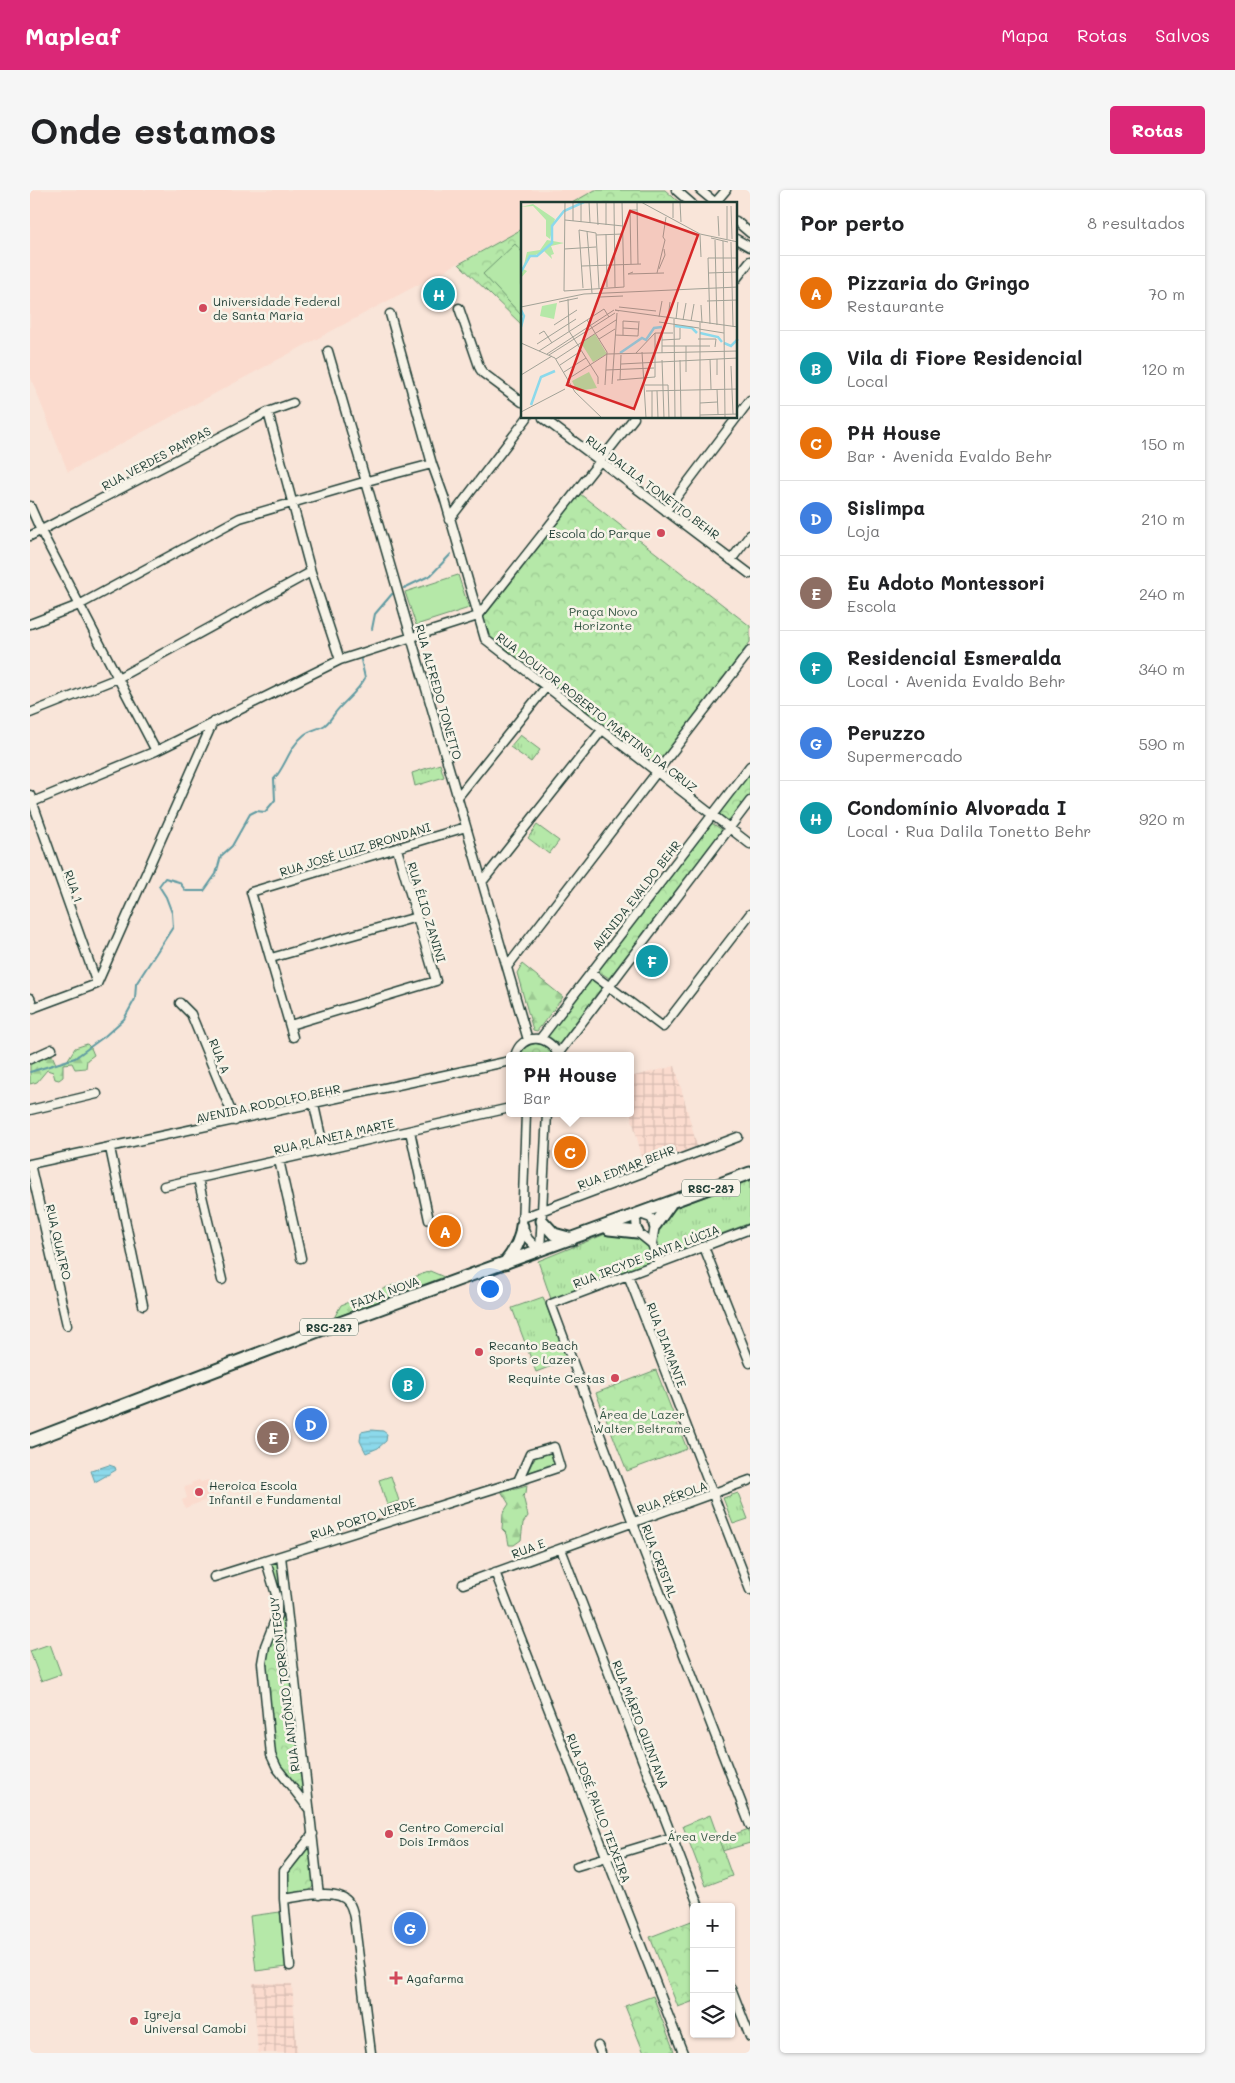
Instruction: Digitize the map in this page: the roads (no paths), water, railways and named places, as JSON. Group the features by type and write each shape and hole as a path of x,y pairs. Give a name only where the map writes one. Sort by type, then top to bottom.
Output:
{"highway":[{"name":"FAIXA NOVA","path":"30,1442 290,1342 750,1173"},
{"path":"655,1225 672,1203"},
{"path":"542,1216 554,1234 572,1239"},
{"path":"505,1263 515,1251 521,1235 522,1222"},
{"path":"600,1229 618,1228 636,1232"}],"street":[{"path":"676,190 690,202"},
{"path":"716,202 726,190"},
{"path":"705,191 714,202"},
{"path":"738,223 750,233"},
{"path":"738,241 750,247"},
{"path":"738,276 750,261"},
{"path":"459,308 480,369 521,401"},
{"name":"RUA DOUTOR ROBERTO MARTINS DA CRUZ","path":"390,314 432,464 444,497 449,520 485,639 750,844"},
{"name":"RUA ALFREDO TONETTO","path":"328,351 528,1040"},
{"path":"738,416 750,400"},
{"name":"RUA VERDES PAMPAS","path":"30,536 268,412 293,404"},
{"path":"268,412 311,572 340,660"},
{"path":"449,520 526,419"},
{"name":"RUA DALILA TONETTO BEHR","path":"544,419 750,574"},
{"path":"31,800 156,751 340,660 478,616 633,419"},
{"path":"666,511 736,419"},
{"path":"30,624 79,605 240,518 432,464"},
{"path":"30,506 40,531 156,751"},
{"path":"731,560 750,535"},
{"path":"30,713 118,678 311,572"},
{"path":"507,968 750,651"},
{"path":"457,798 546,687"},
{"path":"30,998 32,1008 97,984 213,722"},
{"path":"482,882 602,730"},
{"name":"AVENIDA EVALDO BEHR","path":"540,1039 750,766"},
{"name":"RUA 1","path":"31,800 97,984"},
{"path":"560,1052 750,801"},
{"name":"RUA JOSÉ LUIZ BRONDANI","path":"270,958 251,892 466,827"},
{"name":"RUA ÉLIO ZANINI","path":"290,1025 436,981 397,849"},
{"path":"591,972 663,1027 750,914"},
{"path":"293,1037 270,958 417,917"},
{"name":"RUA A","path":"180,1003 191,1014 235,1122"},
{"path":"517,1052 521,1045 528,1040 540,1039 554,1047 556,1052"},
{"path":"30,1059 52,1049"},
{"name":"AVENIDA RODOLFO BEHR","path":"30,1164 235,1122 506,1062"},
{"path":"30,1110 97,1094"},
{"path":"314,1104 324,1150"},
{"name":"RUA PLANETA MARTE","path":"164,1186 506,1109"},
{"path":"526,1117 522,1222 528,1239 540,1251"},
{"path":"540,1251 547,1117"},
{"path":"410,1131 429,1220"},
{"name":"RUA EDMAR BEHR","path":"522,1222 542,1216 738,1137"},
{"path":"110,1148 143,1305"},
{"path":"279,1160 301,1258"},
{"name":"RUA QUATRO","path":"30,1164 67,1325"},
{"path":"198,1178 222,1280"},
{"path":"652,1244 636,1232 636,1219 640,1214 651,1218 655,1225 652,1244 659,1264"},
{"name":"RUA IRCYDE SANTA LÚCIA","path":"551,1304 750,1230"},
{"path":"704,1247 750,1363"},
{"name":"RUA DIAMANTE","path":"628,1275 750,1590"},
{"name":"RUA CRISTAL","path":"551,1304 633,1523 746,1805 750,1825"},
{"name":"RUA PORTO VERDE","path":"214,1577 518,1481 560,1467 554,1447 530,1454 518,1481"},
{"name":"RUA PÉROLA","path":"601,1534 750,1480"},
{"name":"RUA E","path":"463,1584 601,1534"},
{"name":"RUA MÁRIO QUINTANA","path":"561,1549 698,1903"},
{"name":"RUA ANTÔNIO TORRONTEGUY","path":"281,1556 319,1894"},
{"name":"RUA ANTÔNIO TORRONTEGUY","path":"266,1561 278,1606 275,1622 265,1646 262,1663 271,1755 277,1768 310,1810"},
{"name":"RUA JOSÉ PAULO TEIXEIRA","path":"495,1572 683,2053"},
{"path":"290,1966 284,1899 284,1871 313,1834"},
{"path":"577,1866 673,1837"},
{"path":"284,1899 319,1894 341,1897 349,1903 352,1910 371,2053"},
{"path":"733,1993 750,2037"}],"water":[{"path":"371,1430 383,1431 387,1434 386,1441 378,1448 366,1453 360,1441 361,1432"},
{"path":"109,1465 115,1467 116,1470 95,1482 91,1471"}],"waterway":[{"path":"404,588 431,575 451,554"},
{"path":"372,629 375,614 392,594"},
{"path":"30,1072 75,1058 124,1019 135,999 136,984 173,927 172,913 166,897 159,886 165,878 179,882 186,891 204,891 216,874 221,856 232,846 250,814 256,811 265,812 275,800 274,779 295,745 306,733 326,724 362,683 365,678 361,660"}],"place":[{"name":"Condomínio Alvorada I","path":"439,294"},
{"name":"Universidade Federal de Santa Maria","path":"203,308"},
{"name":"Escola do Parque","path":"661,533"},
{"name":"Residencial Esmeralda","path":"652,961"},
{"name":"PH House","path":"570,1152"},
{"name":"Pizzaria do Gringo","path":"445,1231"},
{"name":"Recanto Beach Sports e Lazer","path":"479,1352"},
{"name":"Requinte Cestas","path":"615,1378"},
{"name":"Vila di Fiore Residencial","path":"408,1384"},
{"name":"Sislimpa","path":"311,1424"},
{"name":"Eu Adoto Montessori","path":"273,1437"},
{"name":"Heroica Escola Infantil e Fundamental","path":"199,1492"},
{"name":"Centro Comercial Dois Irmãos","path":"389,1834"},
{"name":"Peruzzo","path":"410,1928"},
{"name":"Agafarma","path":"396,1978"},
{"name":"Igreja Universal Camobi","path":"134,2021"}],"park label":[{"name":"Praça Novo Horizonte","path":"603,618"},
{"name":"Área de Lazer Walter Beltrame","path":"642,1421"},
{"name":"Área Verde","path":"702,1836"}]}
